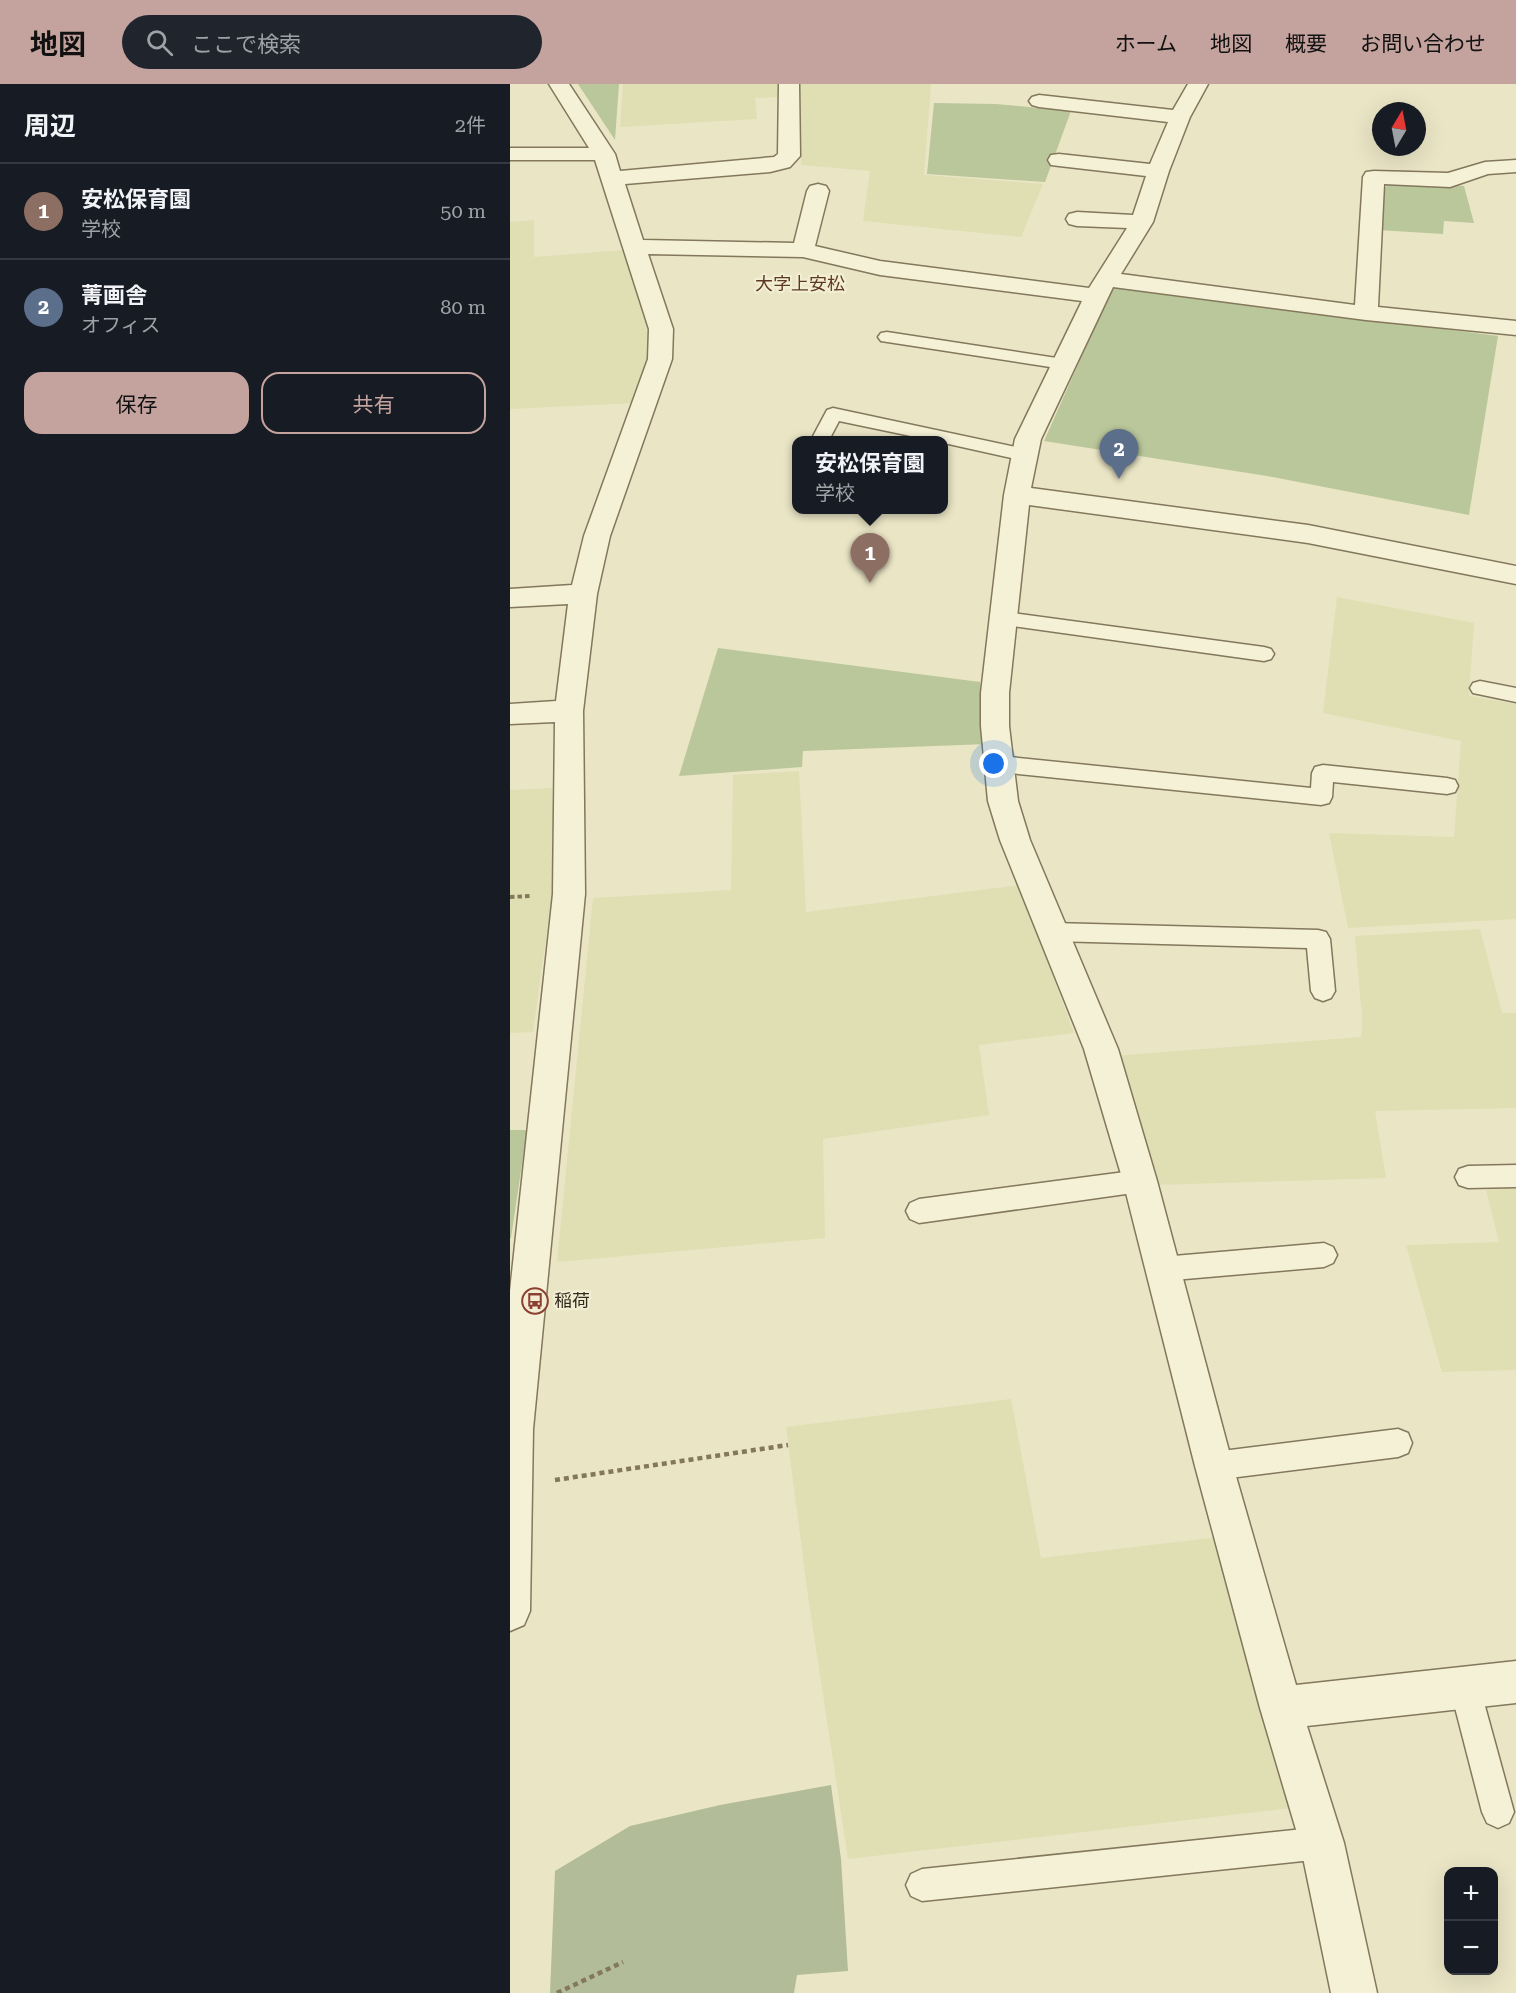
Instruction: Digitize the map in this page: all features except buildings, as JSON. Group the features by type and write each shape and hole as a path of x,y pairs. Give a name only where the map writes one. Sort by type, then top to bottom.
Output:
{"street":[{"path":"510,1611 516,1342 569,894 569,711 583,594 597,536 660,359 661,329 609,166 559,84"},
{"path":"510,154 609,166 770,166 782,162 789,156 789,84"},
{"path":"1198,84 1180,117 1158,171 1142,222 1102,288 1028,439 1017,495 995,693 995,726 1003,801 1015,840 1101,1049 1140,1181 1214,1466 1281,1708 1322,1843 1354,1993"},
{"path":"1039,101 1180,117"},
{"path":"1059,160 1158,171"},
{"path":"1366,313 1374,177 1450,180 1485,168 1516,166"},
{"path":"803,250 818,190"},
{"path":"1077,219 1142,222"},
{"path":"635,247 803,250 880,268 1516,328"},
{"path":"1017,495 1308,534 1516,575"},
{"path":"510,598 583,594"},
{"path":"510,714 569,711"},
{"path":"1281,1708 1516,1682"}],"lane":[{"path":"887,337 1063,364"},
{"path":"822,436 833,414 936,436"},
{"path":"948,439 1025,455"},
{"path":"1005,619 1264,654"},
{"path":"1480,688 1516,695"},
{"path":"1000,764 1321,797 1323,773 1447,786"},
{"path":"1053,932 1318,939 1323,991"},
{"path":"1468,1177 1516,1176"},
{"path":"919,1211 1140,1181"},
{"path":"1162,1269 1324,1255"},
{"path":"1214,1466 1398,1443"},
{"path":"1466,1688 1498,1812"},
{"path":"922,1885 1322,1843"}],"path":[{"path":"512,1487 788,1445"},
{"path":"557,1993 622,1962"}],"green space":[{"path":"578,84 619,84 615,140"},
{"path":"623,84 779,84 780,97 755,98 757,119 620,127"},
{"path":"798,84 931,84 924,175 1043,184 1021,237 863,221 870,171 801,165"},
{"path":"934,103 996,104 1071,111 1045,182 927,174"},
{"path":"1396,182 1464,186 1474,223 1444,221 1443,234 1378,230 1379,190"},
{"path":"534,220 534,257 624,250 645,313 652,349 636,403 510,409 510,222"},
{"path":"1113,286 1498,336 1469,515 1267,476 1044,441"},
{"path":"1337,597 1474,623 1469,696 1516,704 1516,919 1348,928 1329,833 1454,837 1461,741 1323,713"},
{"path":"718,648 980,682 987,744 803,751 802,767 679,776"},
{"path":"799,771 806,912 1019,885 1074,1033 979,1045 989,1115 823,1139 825,1238 557,1262 593,898 731,890 733,775"},
{"path":"552,788 555,872 533,1032 510,1033 510,790"},
{"path":"1480,929 1502,1013 1516,1013 1516,1108 1375,1111 1386,1178 1156,1185 1113,1056 1361,1037 1362,1018 1355,936"},
{"path":"510,1130 527,1130 511,1238 510,1238"},
{"path":"1516,1188 1516,1370 1442,1372 1406,1245 1499,1242 1486,1190"},
{"path":"1011,1399 1041,1558 1219,1537 1292,1808 848,1859 808,1596 786,1427"},
{"path":"831,1785 841,1859 848,1971 797,1975 794,1993 550,1993 555,1871 630,1826 720,1805"}],"place":[{"name":"菁画舎","path":"1119,479"},
{"name":"安松保育園","path":"870,583"},
{"name":"稲荷","path":"535,1301"}],"district":[{"name":"大字上安松","path":"800,284"}]}
